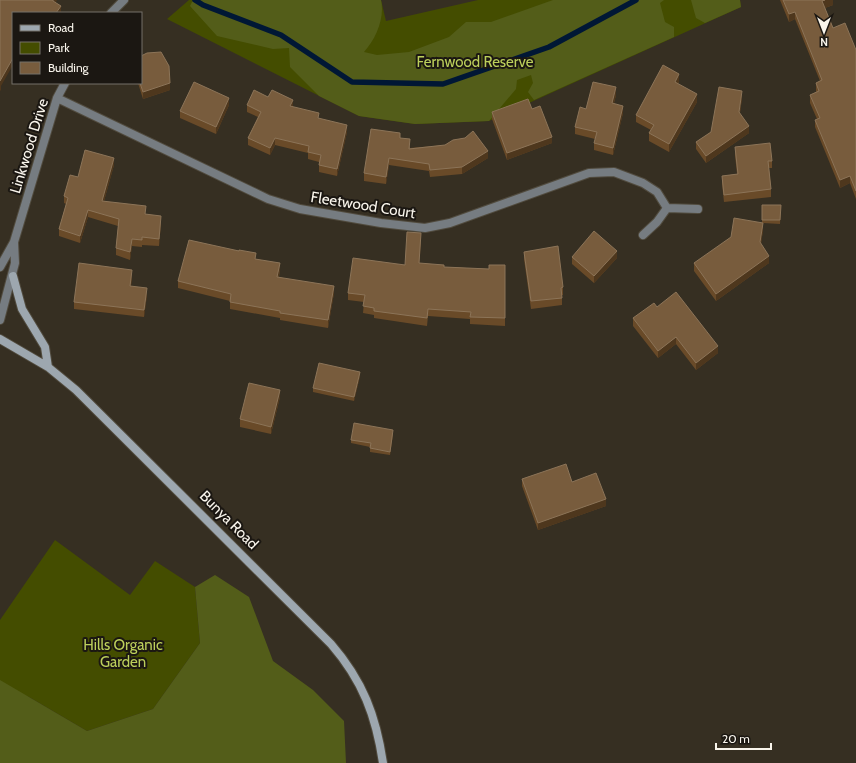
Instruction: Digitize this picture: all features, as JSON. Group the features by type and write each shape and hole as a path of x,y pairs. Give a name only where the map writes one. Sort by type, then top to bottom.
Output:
{"main road":[{"path":"13,276 27,318 46,347 48,367"},
{"name":"Bunya Road","path":"0,339 48,367 76,390 316,627 343,657 368,699 374,718 383,763"}],"street":[{"path":"113,12 124,0"},
{"name":"Linkwood Drive","path":"0,267 14,242 58,98 65,84"},
{"name":"Fleetwood Court","path":"58,98 268,199 300,209 381,223 425,228 450,223 589,173 614,172 643,182 656,192 667,208"},
{"path":"643,235 657,222 667,208 698,208"},
{"name":"Linkwood Drive","path":"0,320 13,276 15,263 14,242"}],"green space":[{"name":"Fernwood Reserve","path":"189,0 381,0 386,21 478,0 740,0 741,7 489,121 415,124 359,116 167,19"},
{"name":"Fernwood Reserve","path":"193,0 381,0 381,21 376,35 364,52 377,55 409,52 449,37 466,22 491,22 553,0 664,0 660,3 665,22 674,27 674,37 534,100 528,92 533,83 531,75 517,80 516,89 489,121 415,124 359,116 319,96 290,67 289,48 273,49 217,36 190,6"},
{"path":"691,0 740,0 741,7 705,23 696,18"},
{"name":"Hills Organic Garden","path":"55,540 130,595 155,561 195,587 200,643 153,709 87,731 29,697 0,686 0,620"},
{"path":"215,575 249,597 273,661 313,690 344,721 346,763 0,763 0,680 87,731 153,709 200,643 195,587"}],"building":[{"path":"0,0 53,0 61,6 57,12 12,12 12,60 0,81"},
{"path":"783,0 825,0 822,1 833,28 845,23 856,50 856,191 850,176 840,180 815,120 820,118 810,95 819,91 816,83 822,80 795,12 789,14"},
{"path":"161,52 169,66 170,83 143,92 140,84 142,84 142,56 147,53"},
{"path":"663,65 679,74 675,82 697,94 669,144 649,133 654,125 636,115"},
{"path":"194,82 229,98 216,127 180,111"},
{"path":"593,82 616,87 612,103 623,106 613,148 594,143 597,132 575,127 580,107 586,109"},
{"path":"719,87 742,91 739,112 749,126 706,156 696,142 711,132"},
{"path":"254,90 268,97 272,90 293,100 290,106 319,113 318,118 347,125 337,169 319,165 321,155 308,152 309,146 275,138 270,148 248,138 261,112 247,105"},
{"path":"528,99 532,109 540,106 552,137 507,153 492,112"},
{"path":"371,129 400,133 400,138 410,139 409,149 445,145 453,140 465,138 473,131 488,151 462,167 430,170 429,164 389,158 386,177 364,173"},
{"path":"770,143 772,161 768,161 771,189 724,195 722,176 738,174 735,147"},
{"path":"85,150 114,158 102,201 146,206 145,214 161,216 159,239 142,237 142,240 132,239 130,252 116,248 119,219 88,210 80,236 59,229 68,198 64,196 70,175 78,177"},
{"path":"762,205 781,205 780,220 762,220"},
{"path":"734,218 763,223 760,242 769,256 716,294 694,263 731,237"},
{"path":"594,231 617,251 594,276 572,257"},
{"path":"407,232 421,233 419,263 444,265 444,267 489,269 489,265 505,265 505,318 470,317 471,312 428,309 427,318 374,311 374,308 363,306 365,295 348,293 353,258 405,265"},
{"path":"189,240 239,251 256,253 255,259 280,263 277,277 334,286 328,320 280,313 280,311 230,302 231,294 178,281"},
{"path":"558,246 563,287 561,288 562,298 531,301 524,252"},
{"path":"79,263 132,270 130,286 147,288 144,310 74,302"},
{"path":"676,292 718,346 696,363 676,337 658,351 633,318 654,303 657,307"},
{"path":"319,363 360,372 354,397 313,388"},
{"path":"249,383 280,390 271,427 240,419"},
{"path":"354,423 393,430 390,452 370,448 371,443 351,440"},
{"path":"566,464 572,482 596,473 606,499 538,523 522,479"}],"waterway":[{"path":"195,0 203,5 281,35 352,82 443,84 549,47 636,0"}]}
